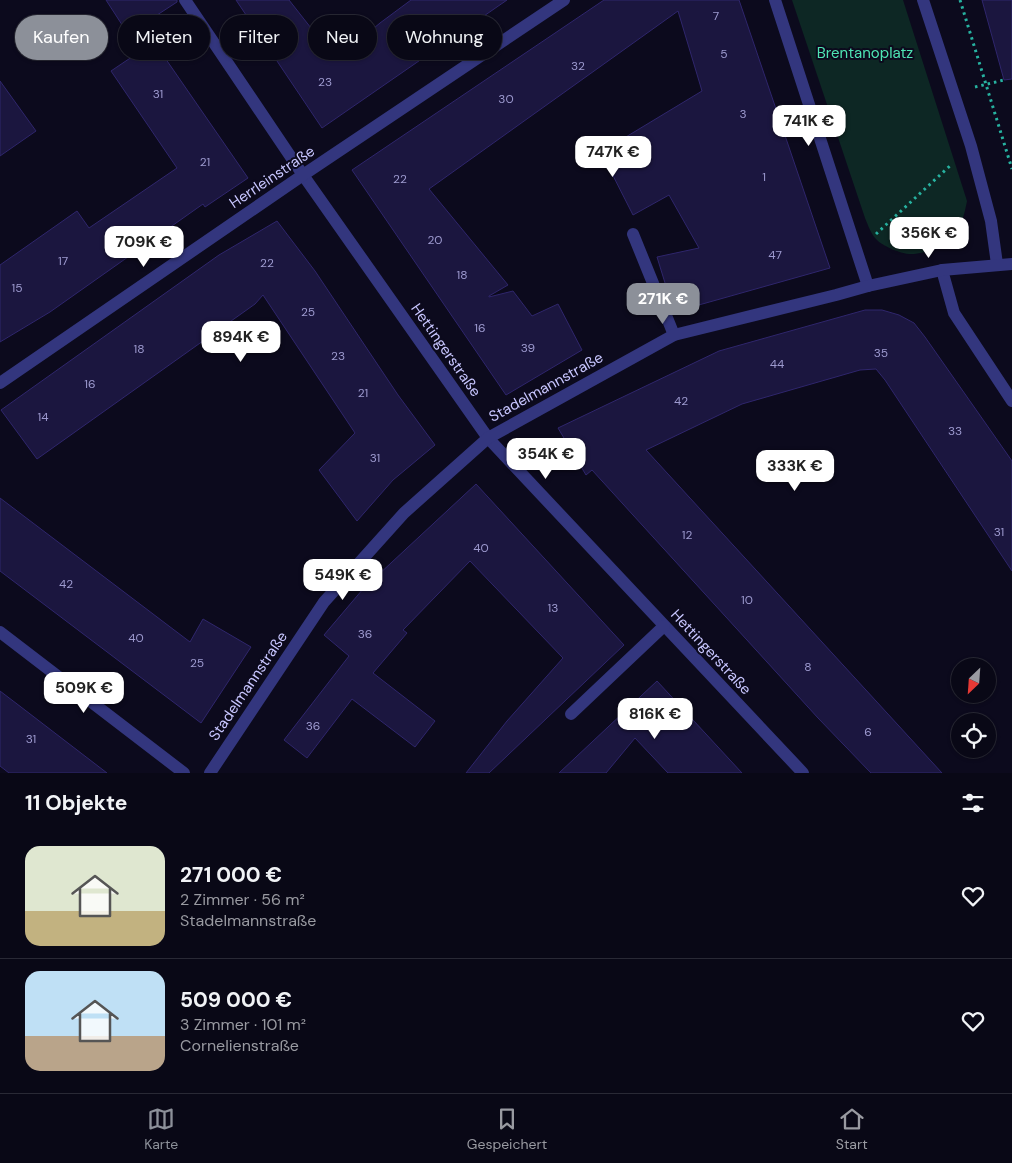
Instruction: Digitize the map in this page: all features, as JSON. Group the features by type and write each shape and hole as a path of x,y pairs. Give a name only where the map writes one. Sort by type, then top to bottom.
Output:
{"street":[{"name":"Hettingerstraße","path":"185,0 303,175 488,438 803,773"},
{"name":"Herrleinstraße","path":"0,383 303,175 564,0"},
{"path":"775,0 868,286"},
{"path":"923,0 971,146 991,221 996,264"},
{"path":"633,234 674,335"},
{"name":"Stadelmannstraße","path":"210,773 324,602 404,512 488,438 674,335 868,286 942,270 1012,264"},
{"path":"942,270 954,313 1012,401"},
{"path":"571,714 664,626"},
{"path":"0,632 184,773"}],"path":[{"path":"960,0 1012,169"},
{"path":"954,91 1004,80"},
{"path":"857,251 971,146"}],"green space":[{"name":"Brentanoplatz","path":"792,0 903,0 967,201 964,216 959,227 943,244 917,254 907,254 887,247 873,235 865,218"}],"building":[{"path":"106,0 177,0 177,2 157,15 118,15 118,19"},
{"path":"236,0 289,0 308,24 308,60 377,60 377,26 387,18 387,60 420,60 322,128 276,60 298,60 298,15 246,15"},
{"path":"411,0 507,0 485,15 391,15"},
{"path":"604,0 739,0 830,268 674,312 657,257 699,248 669,195 633,215 601,152 702,91 678,11 429,189 508,285 489,297 513,291 532,316 558,304 582,350 506,395 352,170"},
{"path":"982,0 1012,0 1012,79 1004,80"},
{"path":"127,60 166,60 248,178 205,207 203,204 50,312 0,342 0,265 77,211 89,228 177,168 111,71"},
{"path":"0,81 36,131 0,156"},
{"path":"277,221 315,271 398,395 435,445 393,480 357,521 319,470 355,433 263,295 255,304 37,459 1,410 219,255"},
{"path":"865,310 882,310 899,315 914,323 1012,461 1012,571 876,369 860,370 742,404 646,450 942,773 871,773 818,718 592,470 586,475 558,428 719,351"},
{"path":"476,484 624,645 489,773 466,773 507,721 563,658 470,561 403,630 407,633 373,673 435,721 415,747 352,699 307,758 284,740 349,656 324,635 363,589"},
{"path":"0,498 190,642 203,619 251,647 201,723 0,571"},
{"path":"657,681 742,773 668,773 635,738 606,773 559,773"},
{"path":"0,691 107,773 9,773 0,766"}]}
